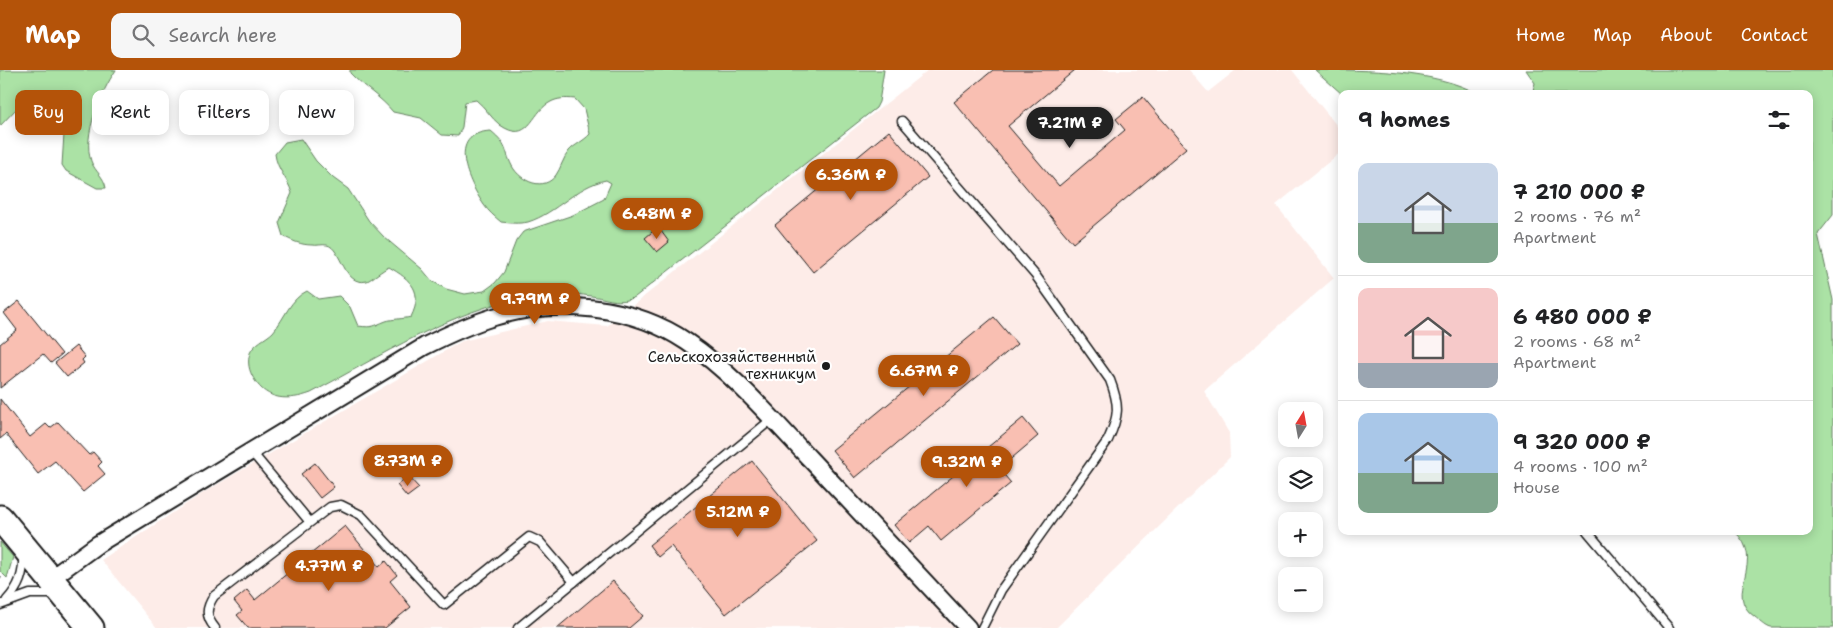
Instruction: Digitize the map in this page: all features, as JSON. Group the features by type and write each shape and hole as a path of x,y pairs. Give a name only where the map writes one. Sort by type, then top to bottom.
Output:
{"main road":[{"path":"8,527 80,619"}],"street":[{"path":"50,579 76,558 250,450 425,346 460,329 496,316 532,309 568,306 604,311 649,321 687,342 719,367 772,418 968,628"}],"lane":[{"path":"902,121 1036,276 1110,380 1118,400 1117,421 1108,440 1001,590 982,628"},
{"path":"518,628 772,418"},
{"path":"250,450 309,521"},
{"path":"215,628 209,620 207,607 214,596 330,506 341,505 361,515 444,605 529,537 540,542 574,582"},
{"path":"2,604 18,586 23,571 23,555 8,527"},
{"path":"1590,535 1669,628"},
{"path":"2,604 30,594 45,593 57,595 80,619"}],"shaded area":[{"name":"Сельскохозяйственный техникум","path":"928,70 1189,70 1208,92 1236,70 1292,70 1338,127 1338,154 1276,205 1334,278 1204,391 1229,433 1230,457 1056,628 157,628 101,560 203,493 462,341 548,321 607,326"}],"green space":[{"path":"0,70 116,70 104,90 92,90 92,123 89,151 91,161 106,188 97,188 66,171 62,165 64,135 82,135 82,90 15,90 15,110 0,126"},
{"path":"350,70 884,70 879,102 876,108 635,297 618,301 583,295 553,293 501,303 444,323 311,393 287,398 279,397 265,392 259,386 250,370 249,356 254,346 273,332 301,294 307,291 318,299 339,296 350,307 358,326 367,327 388,320 411,317 416,300 416,293 409,282 389,267 367,281 359,281 348,273 336,253 327,245 300,243 283,236 279,223 292,193 278,165 275,154 285,142 301,139 316,161 333,178 348,189 369,221 384,237 422,269 432,281 446,289 465,294 484,291 495,283 504,272 516,241 523,232 573,215 604,199 611,183 606,180 595,183 538,218 528,222 501,222 484,205 467,172 465,149 468,140 477,134 491,131 503,144 512,166 521,177 533,183 545,183 556,175 569,151 590,134 584,109 575,99 561,99 549,103 529,125 517,131 500,125 476,100 465,102 462,127 458,136 442,135 421,118 393,112 355,78 350,73"},
{"path":"1315,70 1399,73 1441,80 1470,90 1338,90"},
{"path":"1526,70 1833,70 1833,215 1818,234 1833,300 1833,628 1771,628 1755,617 1746,608 1742,598 1747,554 1744,543 1737,535 1813,535 1813,90 1533,90 1535,83"},
{"path":"0,542 13,557 7,578 0,571"}],"building":[{"path":"993,70 1075,70 1008,126 1059,186 1125,130 1116,119 1143,97 1186,148 1073,243 954,102"},
{"path":"889,131 928,177 813,272 775,225"},
{"path":"658,227 669,242 657,252 645,238"},
{"path":"19,301 62,354 51,363 43,354 0,388 0,344 17,330 4,313"},
{"path":"994,317 1017,344 855,478 832,450"},
{"path":"76,346 85,357 82,360 84,363 67,377 55,363"},
{"path":"0,399 30,437 46,424 50,428 58,422 89,455 93,452 102,462 98,466 105,474 83,492 55,461 38,474 6,434 0,439"},
{"path":"1023,418 1038,436 999,469 1011,483 941,541 929,526 909,543 894,525"},
{"path":"752,461 817,541 726,614 671,546 658,557 649,545"},
{"path":"315,463 334,487 320,498 301,474"},
{"path":"408,476 419,488 407,497 397,485"},
{"path":"345,526 379,567 386,561 397,575 390,581 411,607 385,628 248,628 237,615 242,611 234,601 247,590 255,600"},
{"path":"613,581 643,616 629,628 557,628"}],"place":[{"name":"Сельскохозяйственный техникум","path":"826,366"}]}
